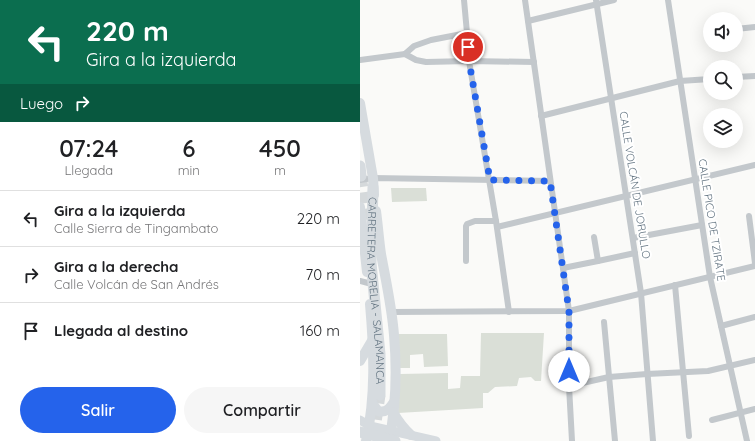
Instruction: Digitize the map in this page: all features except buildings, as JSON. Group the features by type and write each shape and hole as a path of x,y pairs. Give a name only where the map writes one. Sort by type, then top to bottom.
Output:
{"highway":[{"name":"CARRETERA MORELIA - SALAMANCA","path":"373,182 371,263 385,401"},
{"name":"CARRETERA MORELIA - SALAMANCA","path":"368,280 387,354 385,401"},
{"path":"360,432 393,436"}],"main road":[{"path":"360,103 373,182 381,253 392,312 396,369 385,401 370,426 366,441"},
{"path":"360,207 373,339 393,436"},
{"path":"360,361 373,339"},
{"path":"385,401 402,427 411,435"},
{"path":"360,420 393,436 411,435 436,441"},
{"path":"389,441 393,436"}],"street":[{"path":"464,0 469,61 490,180 508,312"},
{"path":"525,0 569,311 569,386 572,441"},
{"path":"528,22 597,2 614,0"},
{"name":"CALLE PICO DE TZIRATE","path":"668,0 710,277 747,441"},
{"name":"CALLE VOLCÁN DE JORULLO","path":"597,2 641,293 653,441"},
{"path":"743,28 755,27"},
{"path":"360,60 405,54 414,46 431,40 467,33"},
{"path":"405,54 416,60 426,62 534,62"},
{"path":"743,77 755,76"},
{"path":"541,116 680,81 703,79"},
{"path":"466,261 466,226 467,224 475,221 496,224 555,213 755,165"},
{"path":"360,174 373,182 490,180 550,181"},
{"path":"392,312 569,311 710,277 755,264 749,216"},
{"path":"633,238 702,225"},
{"path":"594,237 598,261"},
{"path":"563,268 635,253"},
{"path":"675,285 689,436"},
{"path":"721,326 755,318"},
{"path":"604,322 615,441"},
{"path":"569,386 608,377 708,371 755,360"},
{"path":"712,420 755,409"}],"shaded area":[{"path":"391,188 426,188 427,201 392,202"},
{"path":"481,333 544,333 541,381 535,381 531,377 519,378 517,386 495,387 488,393 483,393 483,408 398,413 400,374 448,373 448,389 460,388 461,376 480,376"},
{"path":"398,334 447,334 448,366 424,367 423,354 410,355 410,368 400,368"}],"tunnel":[{"path":"361,176 369,226"},
{"path":"374,436 380,395"}],"route":[{"path":"468,47 469,61 490,180 550,181 569,311 569,371"}]}
